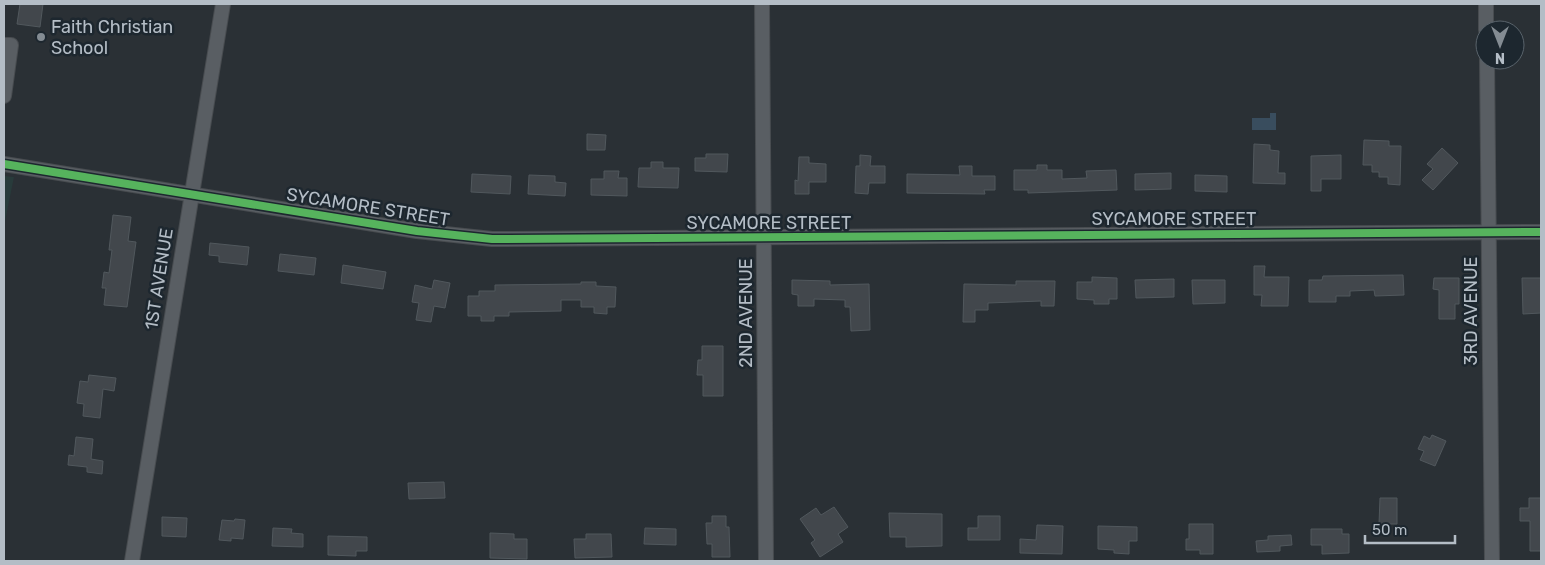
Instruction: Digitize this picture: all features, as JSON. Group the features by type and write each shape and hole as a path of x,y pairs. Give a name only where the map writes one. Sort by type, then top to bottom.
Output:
{"street":[{"name":"1ST AVENUE","path":"132,561 223,4"},
{"name":"2ND AVENUE","path":"762,4 766,561"},
{"path":"1486,4 1486,20"},
{"path":"4,96 7,45"},
{"name":"3RD AVENUE","path":"1487,70 1492,561"},
{"name":"SYCAMORE STREET","path":"4,164 469,237 515,239 764,238 1541,232"}],"shaded area":[{"path":"4,176 14,177 4,226"}],"water":[{"path":"1270,113 1276,113 1276,130 1252,130 1252,118 1270,118"}],"building":[{"path":"20,4 43,4 40,27 17,24"},
{"path":"587,134 606,135 605,150 587,150"},
{"path":"1364,140 1389,141 1389,146 1401,146 1400,185 1388,184 1388,177 1379,177 1379,172 1372,172 1372,165 1363,165"},
{"path":"1254,144 1270,145 1270,150 1279,151 1278,173 1285,173 1285,184 1253,183"},
{"path":"1442,148 1458,163 1433,190 1422,180 1433,169 1427,164"},
{"path":"706,154 728,154 727,172 695,171 695,158 706,158"},
{"path":"860,155 871,156 870,166 885,166 885,183 869,183 868,194 855,193 856,166 860,166"},
{"path":"1341,155 1341,179 1321,179 1321,191 1311,191 1311,156"},
{"path":"799,157 809,157 809,163 826,164 826,182 809,182 809,194 795,194 795,180 798,181"},
{"path":"651,162 663,162 663,168 679,168 678,188 638,187 639,168 651,168"},
{"path":"1037,165 1047,165 1047,170 1062,170 1062,179 1087,178 1086,171 1116,170 1117,190 1028,193 1028,190 1014,190 1014,170 1037,170"},
{"path":"959,166 972,166 972,176 995,176 995,190 984,190 985,194 907,193 907,174 960,175"},
{"path":"604,171 619,171 618,178 627,178 627,196 591,195 591,179 604,179"},
{"path":"1171,173 1171,189 1135,190 1135,174"},
{"path":"472,174 511,176 510,194 471,192"},
{"path":"529,175 555,176 555,182 566,183 565,196 528,194"},
{"path":"1195,175 1227,176 1227,192 1195,191"},
{"path":"113,215 131,217 128,241 136,242 127,307 104,305 106,288 102,288 104,272 109,273 112,250 109,250"},
{"path":"210,243 249,247 247,265 219,262 219,256 209,255"},
{"path":"280,254 316,258 314,275 278,271"},
{"path":"343,265 386,272 383,289 341,283"},
{"path":"1254,266 1265,266 1264,277 1289,277 1288,306 1261,306 1262,295 1254,295"},
{"path":"1403,275 1404,295 1375,296 1374,290 1350,291 1350,296 1336,296 1336,302 1309,302 1309,280 1322,280 1323,276"},
{"path":"1092,277 1117,278 1117,299 1109,299 1109,304 1094,304 1094,300 1077,299 1077,282 1092,282"},
{"path":"1434,278 1459,278 1459,304 1455,304 1455,319 1439,319 1439,290 1433,289"},
{"path":"1522,278 1541,278 1541,313 1523,314"},
{"path":"1174,279 1174,297 1136,298 1135,280"},
{"path":"434,280 450,283 445,308 434,306 431,322 416,320 419,303 412,302 415,285 432,289"},
{"path":"792,280 830,281 830,285 869,284 870,330 851,331 850,307 845,307 845,300 814,299 814,306 798,306 798,295 792,294"},
{"path":"1192,280 1225,280 1225,303 1193,304"},
{"path":"1016,281 1055,281 1054,306 1041,306 1041,301 988,303 988,310 975,310 975,322 963,322 964,284 1016,285"},
{"path":"581,282 596,282 596,286 616,287 615,307 607,307 607,314 594,313 594,307 581,307 581,300 561,300 561,311 509,312 509,316 494,316 494,321 481,321 481,316 468,316 468,296 479,296 479,291 495,291 495,285 581,284"},
{"path":"702,346 723,346 723,396 703,396 703,375 697,375 698,360 702,360"},
{"path":"89,375 116,378 114,391 103,389 100,418 83,416 84,404 77,403 80,381 88,382"},
{"path":"1432,435 1446,441 1435,466 1420,460 1424,451 1418,449 1424,436 1430,439"},
{"path":"76,437 93,439 91,459 103,461 102,474 87,472 87,467 68,465 69,455 74,456"},
{"path":"444,482 445,498 409,499 408,483"},
{"path":"1380,498 1397,498 1397,524 1379,524"},
{"path":"1529,498 1541,498 1541,551 1530,551 1530,521 1520,521 1520,508 1529,508"},
{"path":"834,507 848,527 838,534 843,542 820,557 811,543 815,540 800,519 816,508 821,515"},
{"path":"889,513 942,514 942,546 906,547 906,537 890,537"},
{"path":"712,516 726,516 726,527 729,527 730,557 712,557 712,544 707,544 706,523 712,523"},
{"path":"978,516 1000,516 1000,540 968,540 968,528 978,528"},
{"path":"162,517 187,518 186,537 162,536"},
{"path":"235,519 245,520 243,539 219,540 222,520 234,521"},
{"path":"1189,524 1213,524 1213,554 1200,554 1200,550 1186,550 1186,539 1189,539"},
{"path":"1037,525 1063,526 1062,554 1020,553 1020,539 1036,540"},
{"path":"1098,526 1137,527 1137,541 1129,541 1129,554 1114,553 1114,550 1098,549"},
{"path":"273,528 292,529 291,533 303,534 303,547 272,546"},
{"path":"645,528 676,529 676,545 644,544"},
{"path":"1311,529 1342,529 1342,534 1349,534 1349,553 1322,554 1322,545 1311,545"},
{"path":"490,533 514,534 514,539 527,539 527,559 490,558"},
{"path":"586,534 611,534 612,557 575,558 574,539 586,539"},
{"path":"1291,535 1292,545 1280,546 1280,551 1257,552 1256,541 1268,540 1268,536"},
{"path":"328,536 367,537 367,551 356,551 356,556 328,555"}],"cycle path":[{"path":"4,164 417,231 492,239 1541,232"}],"place":[{"name":"Faith Christian School","path":"41,37"}]}
